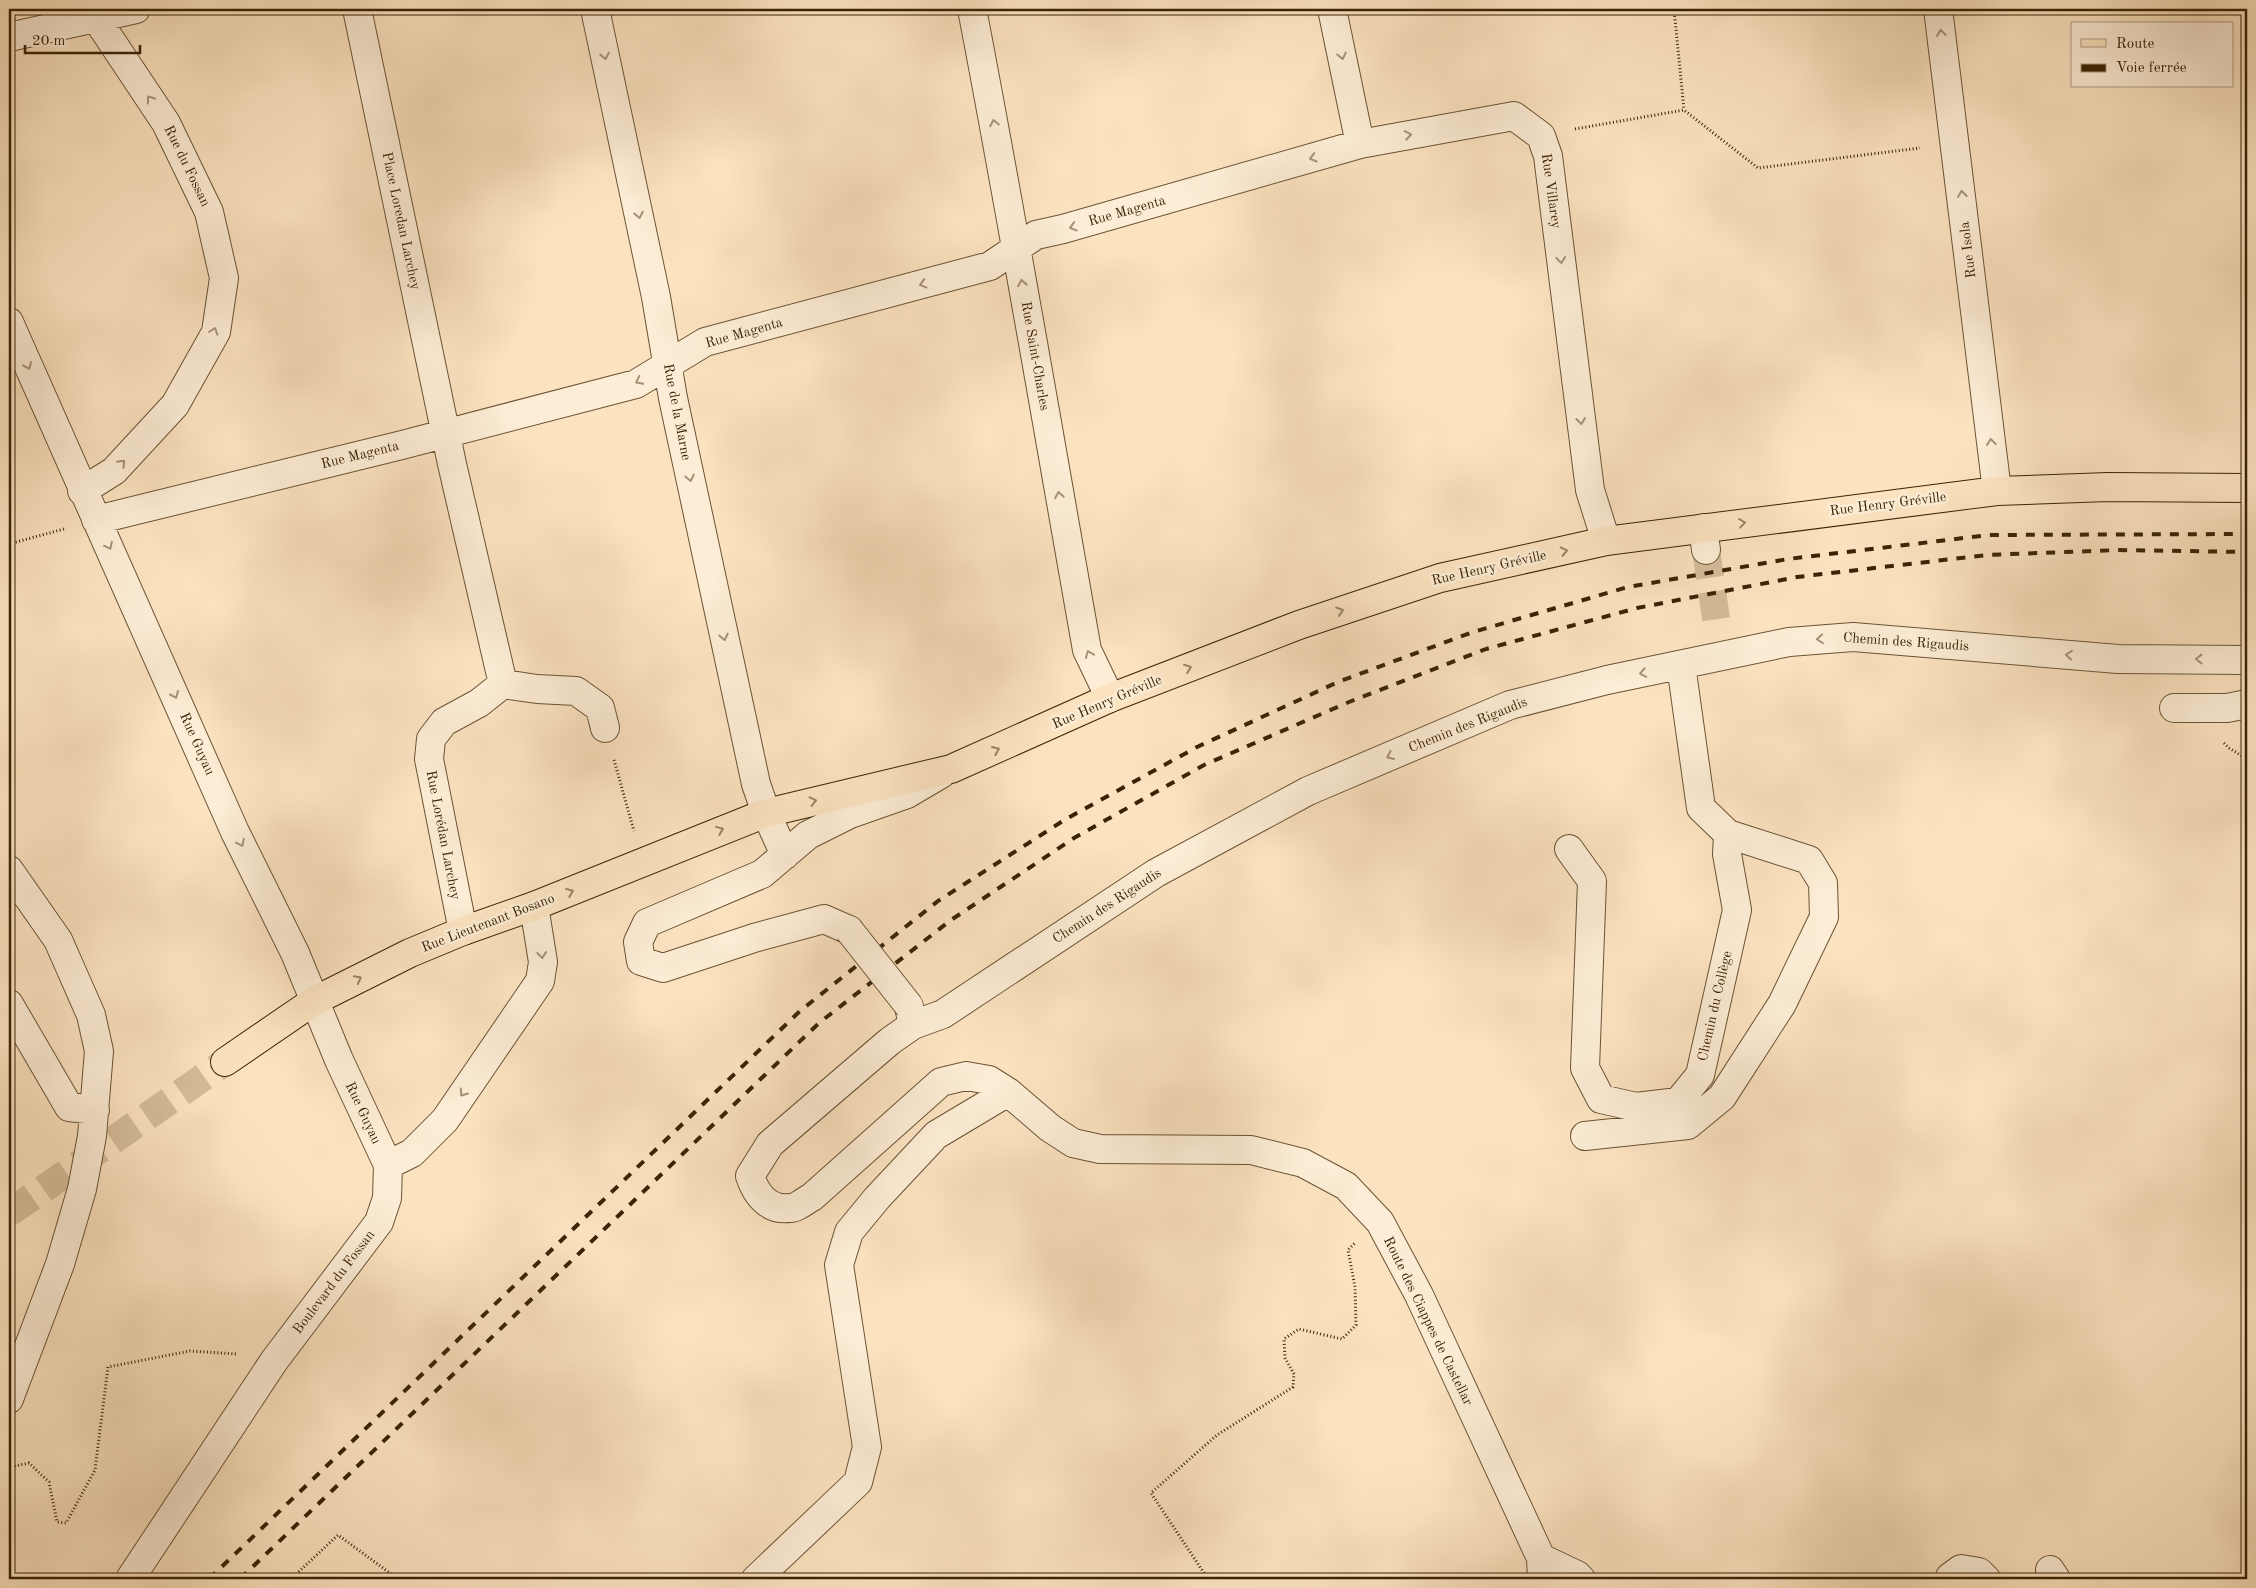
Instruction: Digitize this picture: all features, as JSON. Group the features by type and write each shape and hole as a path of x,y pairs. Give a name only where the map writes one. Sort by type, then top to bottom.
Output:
{"main road":[{"name":"Rue Henry Gréville","path":"766,813 951,769 1110,698 1299,625 1440,578 1606,541 1705,539 1997,491 2108,488 2247,488"},
{"name":"Rue Lieutenant Bosano","path":"226,1062 314,1001 410,953 463,931 534,906 766,813"}],"street":[{"path":"11,33 79,17 136,9"},
{"name":"Place Loredan Larchey","path":"357,9 446,433"},
{"name":"Rue de la Marne","path":"595,9 656,297 675,408 756,784 766,813"},
{"name":"Rue Saint-Charles","path":"972,9 1017,249 1087,650 1110,698"},
{"path":"1332,9 1360,144"},
{"name":"Rue Isola","path":"1938,9 1956,143 1997,491"},
{"name":"Rue du Fossan","path":"79,17 166,123 209,212 224,278 216,332 176,405 114,471 82,491"},
{"name":"Rue Villarey","path":"1360,144 1514,116 1540,136 1548,156 1590,490 1606,541"},
{"name":"Rue Magenta","path":"96,520 636,384 705,342 990,266 1036,235 1360,144"},
{"name":"Rue Guyau","path":"9,322 82,491 117,563 235,832 295,953 339,1060 388,1165"},
{"path":"446,433 503,684 537,689 576,691 600,708 606,728"},
{"name":"Chemin des Rigaudis","path":"911,1015 943,1014 1156,873 1308,791 1510,706 1607,680 1681,665 1787,632 2118,659 2247,660"},
{"path":"1585,1136 1688,1125 1722,1097 1782,1004 1824,917 1823,883 1809,860 1728,834 1701,808 1681,665"},
{"name":"Rue Lorédan Larchey","path":"463,931 429,760 432,739 444,722 479,703 503,684"},
{"path":"2174,708 2227,708 2247,704"},
{"path":"911,1015 849,930 824,919 754,938 663,968 641,961 638,942 647,922 762,874 808,835 850,814 907,794 951,769"},
{"path":"766,813 785,855"},
{"name":"Chemin du Collège","path":"1569,849 1592,881 1585,1068 1602,1099 1636,1107 1678,1102 1700,1075 1737,910 1727,854 1728,834"},
{"path":"9,870 58,940 91,1015 99,1051 95,1110 82,1189 60,1264 9,1399"},
{"path":"388,1165 412,1152 444,1120 540,981 543,962 534,906"},
{"path":"9,1004 69,1107 95,1110"},
{"name":"Route des Ciappes de Castellar","path":"911,1015 890,1041 770,1144 750,1176 756,1193 772,1206 791,1208 812,1197 941,1082 966,1076 989,1080 1008,1092 1050,1128 1073,1143 1100,1149 1251,1150 1303,1163 1346,1186 1380,1222 1419,1295 1541,1569"},
{"path":"756,1579 858,1482 868,1447 839,1265 849,1232 877,1198 936,1135 1008,1092"},
{"name":"Boulevard du Fossan","path":"130,1579 274,1361 379,1222 387,1198 388,1165"},
{"path":"1541,1569 1577,1575 1581,1579"},
{"path":"1950,1579 1961,1569 1979,1572 1986,1579"}],"path":[{"path":"1674,9 1684,110 1758,168 1956,143"},
{"path":"1540,136 1684,110"},
{"path":"9,544 96,520"},
{"path":"606,728 643,862"},
{"path":"1208,1579 1151,1493 1217,1436 1293,1387 1294,1374 1285,1358 1284,1339 1298,1329 1342,1339 1356,1325 1355,1287 1348,1250 1360,1238"},
{"path":"9,1483 15,1466 29,1463 49,1482 57,1522 66,1523 95,1470 108,1368 190,1350 248,1354 274,1361"},
{"path":"292,1579 338,1535 398,1579"}],"tunnel":[{"path":"1706,550 1718,632"},
{"path":"9,1213 225,1062"}],"railway":[{"path":"209,1579 800,1011 938,901 1066,819 1197,747 1338,682 1473,632 1628,587 1788,559 1989,535 2247,534"},
{"path":"240,1579 819,1023 951,920 1074,838 1204,765 1349,702 1486,649 1637,608 1797,577 1987,555 2119,550 2247,552"}]}
